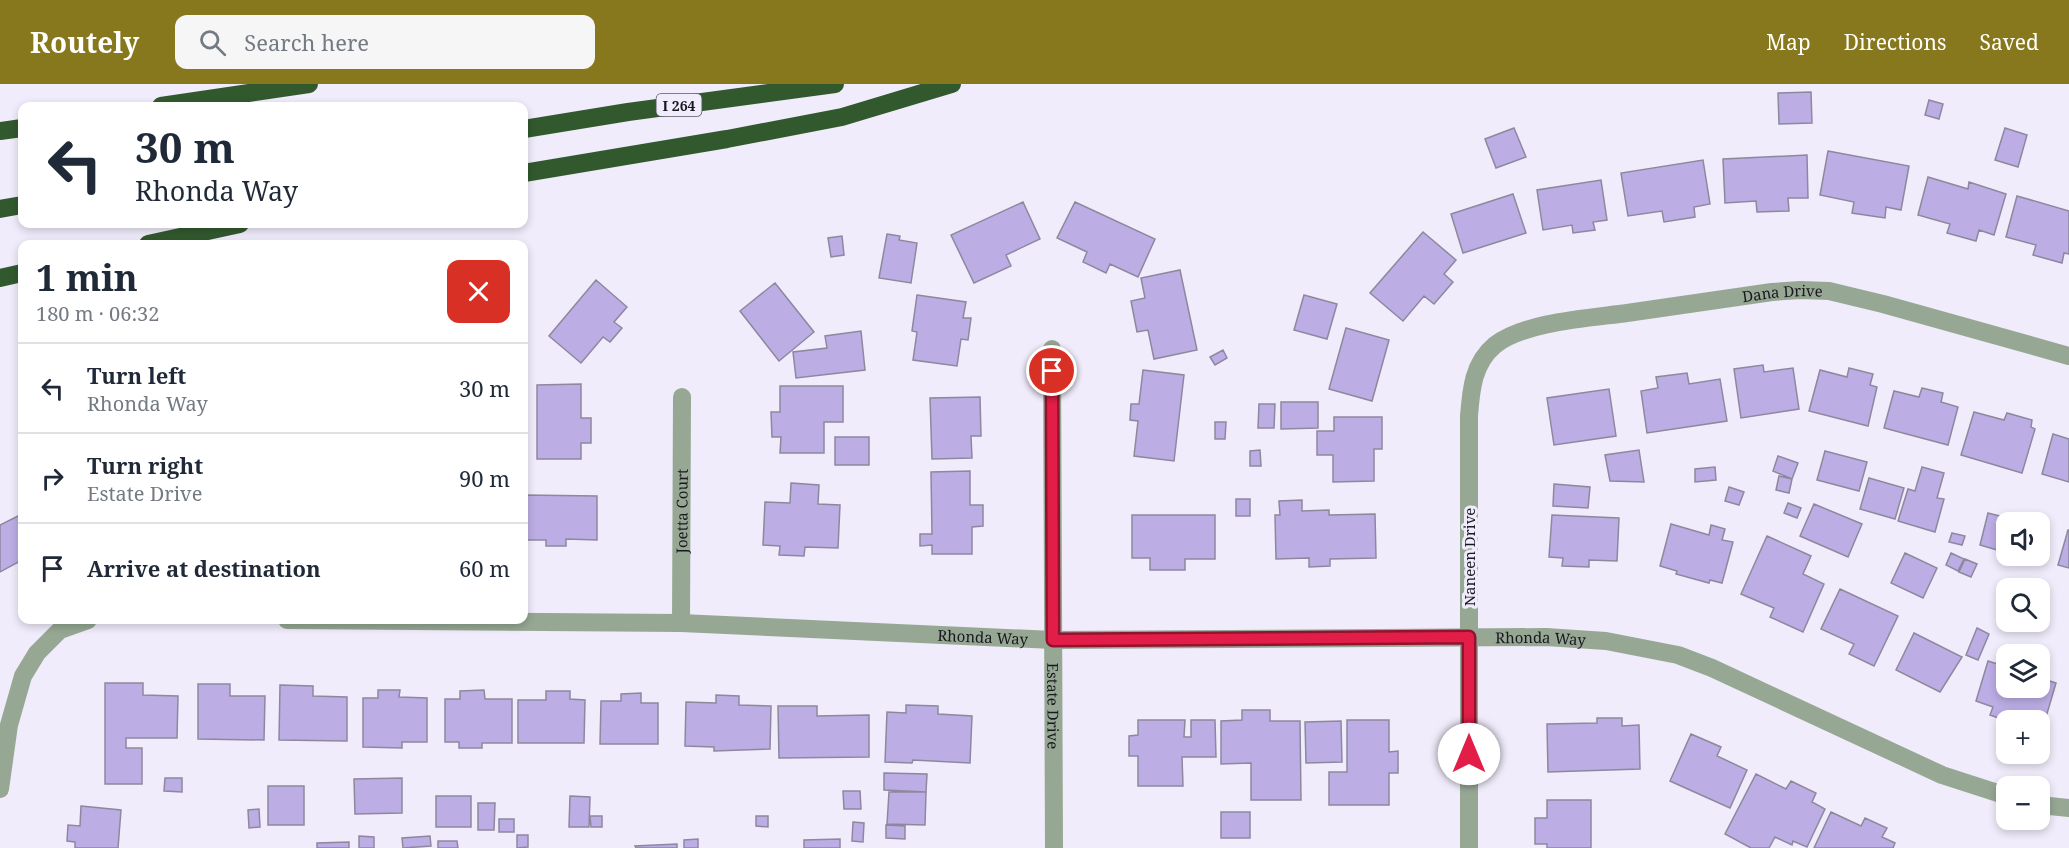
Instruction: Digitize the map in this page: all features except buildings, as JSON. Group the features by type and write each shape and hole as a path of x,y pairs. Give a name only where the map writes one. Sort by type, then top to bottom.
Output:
{"highway":[{"path":"188,102 309,84"},
{"name":"I 264","path":"528,128 628,112 835,84"},
{"path":"528,172 842,117 952,84"},
{"path":"0,131 18,129"},
{"path":"0,209 18,206"},
{"path":"166,240 222,228"},
{"path":"0,278 18,274"}],"street":[{"name":"Dana Drive","path":"1494,346 1507,336 1524,330 1563,322 1800,290 1829,291 1883,304 2069,356"},
{"name":"Naneen Drive","path":"1469,848 1471,391 1475,374 1486,353 1494,346"},
{"name":"Estate Drive","path":"1052,349 1054,848"},
{"name":"Joetta Court","path":"681,623 682,397"},
{"name":"Rhonda Way","path":"528,622 681,623 1053,640 1546,637 1606,641 1678,655 1712,668 1942,775 1996,792"},
{"path":"0,789 9,725 23,676 37,653 60,630 77,624"},
{"path":"2050,806 2069,808"}],"route":[{"path":"1052,371 1053,640 1469,637 1469,754"}]}
